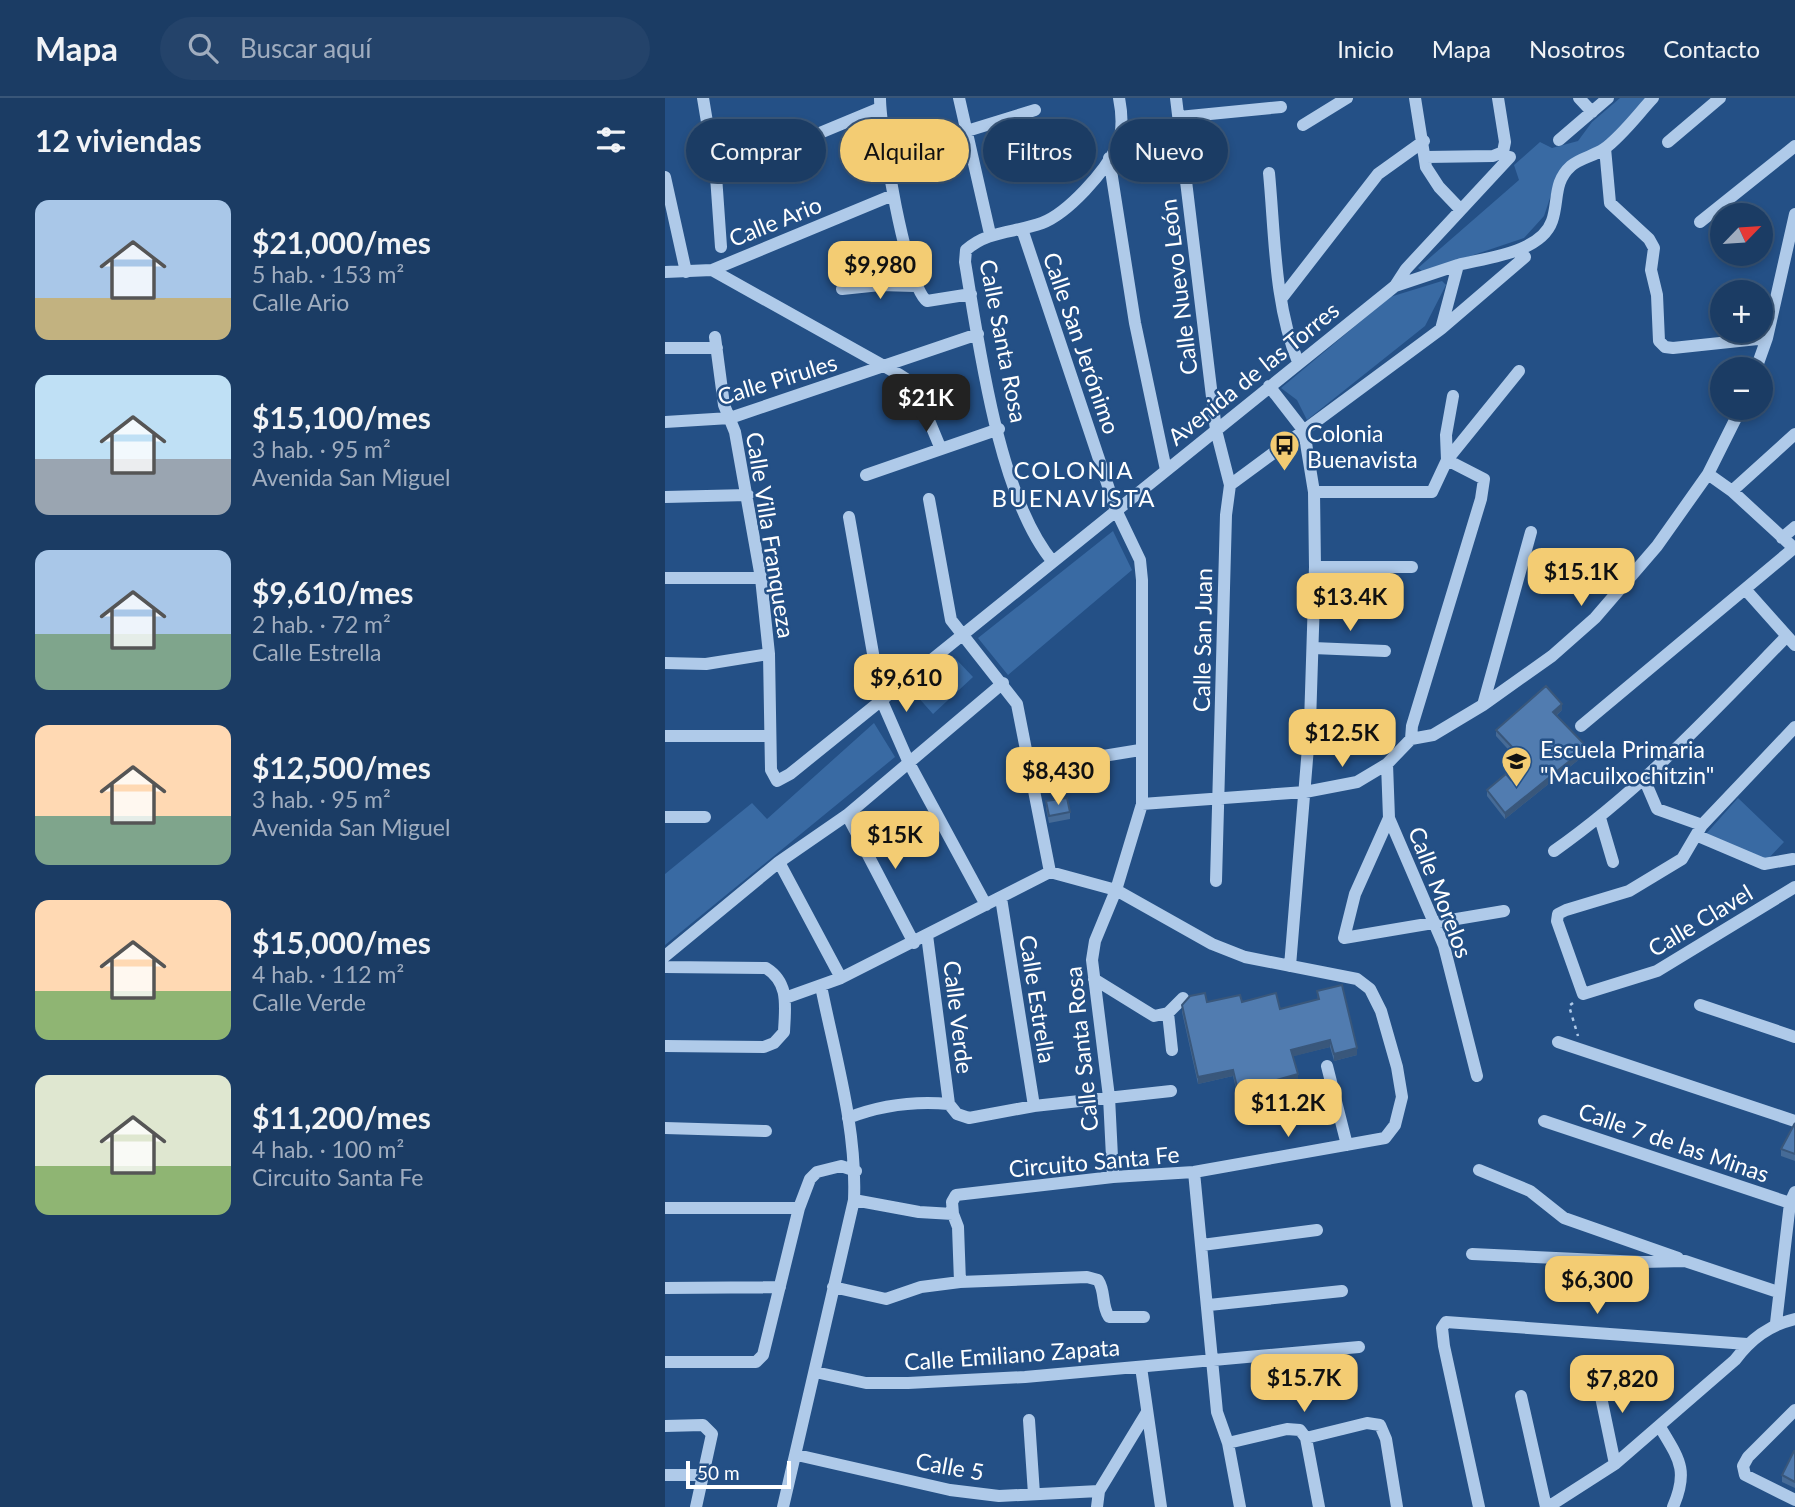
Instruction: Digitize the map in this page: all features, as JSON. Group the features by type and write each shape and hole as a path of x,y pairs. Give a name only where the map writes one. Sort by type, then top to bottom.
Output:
{"street":[{"path":"704,98 707,119"},
{"path":"959,98 964,119"},
{"name":"Calle Santa Rosa","path":"1053,562 1037,543 1015,493 978,334 966,250 990,234 1021,229 1063,212 1109,158 1120,134 1119,98"},
{"name":"Calle Nuevo León","path":"1176,98 1216,430 1230,485"},
{"path":"1303,125 1347,98"},
{"path":"1415,98 1424,141 1426,167 1432,178 1461,209"},
{"path":"1426,157 1506,155 1498,98"},
{"path":"1579,98 1592,112"},
{"path":"1559,140 1608,98"},
{"path":"1653,98 1605,148 1610,203 1649,239 1654,248 1651,270 1657,295 1659,341 1665,347 1673,348 1720,343"},
{"path":"1668,142 1720,98"},
{"path":"826,127 880,103 893,195 919,292 927,301 971,294"},
{"path":"1179,117 1281,107"},
{"path":"969,130 1035,110"},
{"path":"969,140 990,234"},
{"path":"1281,299 1378,174 1424,141"},
{"path":"1700,222 1795,146"},
{"name":"Avenida de las Torres","path":"1395,286 1524,247 1542,236 1552,222 1556,190 1562,178 1572,165 1605,148"},
{"name":"Avenida de las Torres","path":"777,781 790,774 1395,286 1506,155"},
{"name":"Calle Santa Rosa","path":"1109,158 1135,323 1166,470"},
{"path":"1269,173 1281,299 1288,339 1298,362"},
{"path":"665,177 686,272"},
{"path":"716,182 721,247"},
{"name":"Calle Ario","path":"665,272 712,270 893,195"},
{"path":"1773,311 1795,214"},
{"name":"Calle San Jerónimo","path":"1021,229 1117,510"},
{"path":"1230,485 1441,329 1525,257"},
{"path":"1441,329 1458,265"},
{"name":"Calle Ario","path":"712,270 914,384 940,447"},
{"path":"842,289 880,285 919,292"},
{"name":"Calle Pirules","path":"665,422 730,418 885,368 978,334"},
{"name":"Calle Villa Franqueza","path":"665,348 716,343 724,405 730,418 748,495 761,578 769,654 771,770 777,781"},
{"path":"1314,492 1432,492 1447,460 1519,371"},
{"path":"785,998 841,978 1050,872 1115,890 1212,944 1245,957 1290,965 1310,723 1315,567 1314,492 1304,431 1269,386"},
{"path":"1447,460 1446,435 1453,396"},
{"path":"1142,804 1305,792 1357,782 1387,764 1411,739 1433,735 1483,705 1552,656 1595,618 1657,546 1708,474 1735,420"},
{"path":"866,475 940,447 999,429"},
{"path":"1732,491 1795,434"},
{"path":"1411,739 1412,726 1481,499 1484,479 1447,460"},
{"path":"1581,726 1794,548 1732,491 1708,474"},
{"name":"Calle San Juan","path":"1216,881 1226,515 1230,485"},
{"path":"665,497 748,495"},
{"path":"929,499 951,620 1017,704 1050,872"},
{"name":"Calle Santa Rosa","path":"1113,1177 1109,1097 1094,979 1095,941 1115,890 1142,804 1142,580 1140,561 1117,510"},
{"path":"849,517 881,699 909,763 986,905"},
{"path":"1782,538 1795,527"},
{"path":"1483,705 1531,532"},
{"path":"1315,567 1412,567"},
{"path":"665,578 761,578"},
{"path":"1554,851 1645,781 1791,641 1745,589"},
{"path":"1313,648 1385,651"},
{"path":"665,663 706,664 769,654"},
{"path":"665,956 779,862 846,815 1003,684"},
{"path":"1310,723 1374,726"},
{"path":"1583,994 1557,921 1558,914 1629,891 1682,859 1700,831 1795,727"},
{"path":"665,736 770,736"},
{"path":"1097,757 1140,750"},
{"name":"Calle Morelos","path":"1387,764 1389,818 1444,946 1477,1076"},
{"path":"1645,781 1657,808 1764,864 1794,856"},
{"name":"Calle Verde","path":"846,815 913,943"},
{"path":"665,817 705,817"},
{"path":"1389,818 1355,894 1343,938 1434,925 1504,911"},
{"path":"1600,818 1613,862"},
{"path":"779,862 841,978"},
{"name":"Calle Clavel","path":"1583,994 1657,971 1795,887"},
{"name":"Calle Estrella","path":"1001,898 1034,1106"},
{"name":"Calle Verde","path":"927,935 950,1104"},
{"name":"Circuito Santa Fe","path":"953,1214 956,1195 1113,1177 1194,1172 1385,1138 1395,1125 1402,1097 1397,1067 1381,1011 1370,989 1357,979 1290,965"},
{"path":"665,967 766,968 776,974 785,998 785,1032 774,1043 764,1047 665,1046"},
{"path":"1094,979 1154,1016 1168,1013 1183,998"},
{"path":"783,1507 854,1200 856,1171 848,1118 821,986"},
{"path":"1700,1005 1795,1037"},
{"path":"1168,1013 1172,1050"},
{"path":"1558,1042 1795,1121"},
{"path":"1327,1066 1347,1145"},
{"path":"848,1118 900,1104 950,1104 957,1114 969,1118 1034,1106 1171,1091"},
{"name":"Calle 7 de las Minas","path":"1544,1121 1793,1203"},
{"path":"665,1128 766,1130"},
{"path":"665,1362 756,1362 763,1355 799,1208 810,1179 817,1172 841,1166 856,1171"},
{"path":"1479,1170 1530,1191 1564,1218 1778,1292"},
{"path":"1194,1172 1209,1305 1217,1412 1228,1443 1240,1507"},
{"path":"854,1200 919,1212 953,1214 958,1227 960,1282"},
{"path":"1776,1323 1778,1292 1793,1203"},
{"path":"665,1208 799,1208"},
{"path":"1202,1245 1317,1230"},
{"path":"1472,1254 1685,1261"},
{"path":"833,1287 885,1300 921,1287 960,1282 1087,1277 1098,1280 1103,1287 1103,1308 1109,1317 1144,1317"},
{"path":"665,1288 780,1287"},
{"path":"1209,1305 1342,1291"},
{"path":"1521,1396 1547,1507 1615,1464 1735,1360 1747,1344 1776,1323 1795,1319"},
{"path":"1479,1507 1444,1346 1442,1328 1446,1322 1747,1344"},
{"name":"Calle Emiliano Zapata","path":"815,1372 866,1383 887,1383 1140,1367 1359,1347"},
{"path":"1140,1367 1160,1507"},
{"path":"1596,1373 1615,1464"},
{"path":"1795,1410 1743,1466 1745,1475 1795,1500"},
{"path":"1097,1507 1099,1491 1147,1412"},
{"path":"1029,1420 1034,1494"},
{"path":"1306,1438 1367,1423 1380,1425 1386,1439 1397,1507"},
{"path":"665,1426 703,1425 709,1428 712,1434 696,1507"},
{"path":"1660,1427 1678,1458 1683,1474 1673,1507"},
{"path":"1228,1443 1286,1429 1300,1430 1306,1438 1318,1507"},
{"name":"Calle 5","path":"797,1455 950,1490 999,1496 1099,1491"},
{"path":"665,1475 702,1475"}],"path":[{"path":"1583,994 1569,1006 1583,1050"}],"shaded area":[{"path":"1620,98 1647,98 1601,147 1557,177 1544,216 1524,238 1423,272 1418,268 1519,180 1514,165 1540,142 1552,148 1578,141 1592,122"},
{"path":"1442,281 1446,285 1425,326 1307,420 1297,400 1281,388 1390,297"},
{"path":"1113,531 1132,570 1008,675 978,638"},
{"path":"955,658 973,677 933,714 916,695"},
{"path":"874,723 895,757 665,945 665,874 752,803 767,819"},
{"path":"1738,798 1784,842 1765,862 1705,835"}],"building":[{"path":"1546,686 1562,704 1553,712 1587,747 1505,813 1487,790 1506,774 1511,780 1529,765 1496,730"},
{"path":"1067,798 1070,812 1049,816 1046,801"},
{"path":"1342,985 1357,1048 1334,1054 1330,1040 1291,1050 1298,1074 1262,1084 1263,1089 1239,1095 1233,1070 1198,1077 1182,1005 1190,996 1205,993 1207,1002 1240,995 1242,1002 1276,993 1280,1009 1319,999 1317,991"},
{"path":"1795,1123 1795,1154 1781,1149"},
{"path":"1795,1451 1795,1482 1782,1475"}],"place":[{"name":"Colonia Buenavista","path":"1284,473"},
{"name":"Escuela Primaria \"Macuilxochitzin\"","path":"1517,789"}],"district":[{"name":"COLONIA BUENAVISTA","path":"1074,483"}]}
